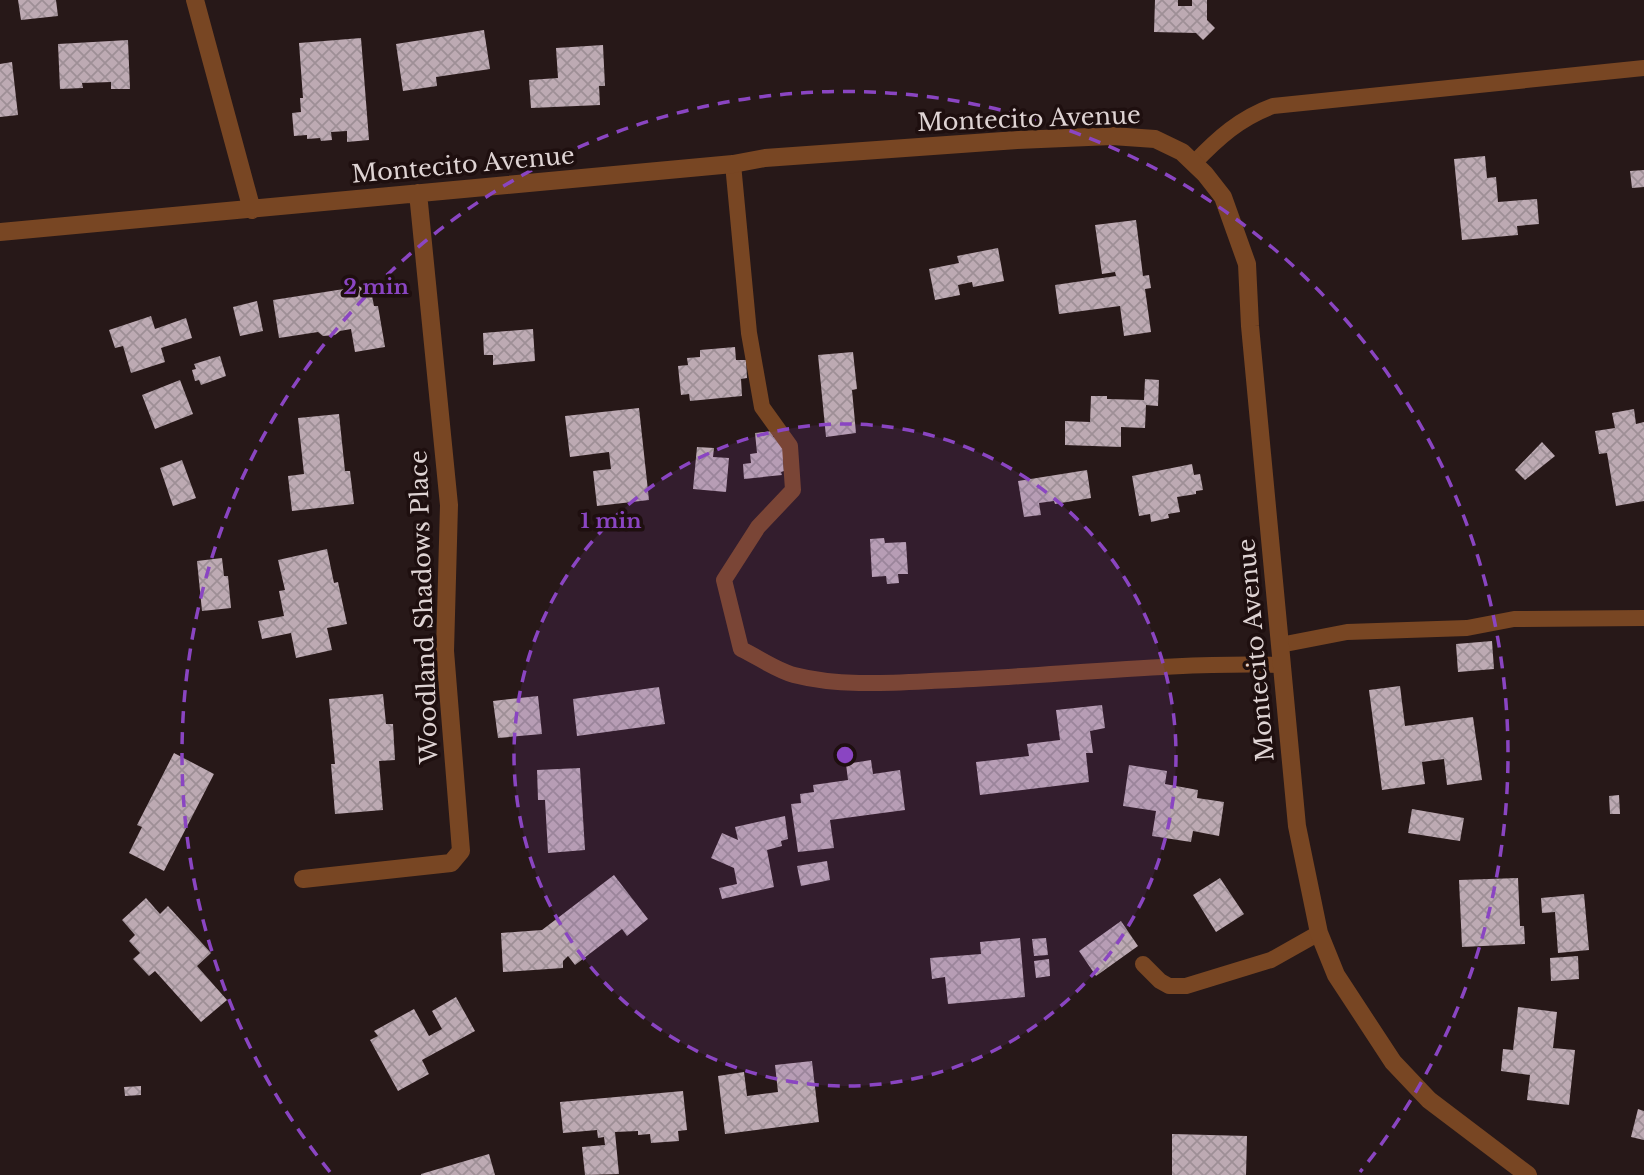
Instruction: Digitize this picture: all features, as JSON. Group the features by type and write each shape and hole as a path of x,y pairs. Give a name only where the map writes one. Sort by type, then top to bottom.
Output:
{"street":[{"path":"195,0 252,210"},
{"name":"Montecito Avenue","path":"0,232 733,164 792,156 1017,140 1112,136 1155,139 1182,152 1223,197 1247,264 1297,825 1319,933 1336,975 1393,1062 1429,1100 1528,1175"},
{"name":"Woodland Shadows Place","path":"303,879 451,863 461,851 445,651 449,505 418,193"}],"lane":[{"path":"1194,163 1223,133 1257,112 1273,106 1644,68"},
{"path":"733,164 749,333 762,407 790,446 793,490 758,527 724,580 741,649 793,674 862,684 1049,676 1160,665 1282,665"},
{"path":"1280,645 1347,632 1467,628 1514,619 1644,618"},
{"path":"1143,964 1169,986 1186,986 1271,960 1319,933"}],"building":[{"path":"18,0 56,0 58,16 21,20"},
{"path":"1155,0 1178,0 1178,6 1192,6 1192,0 1207,0 1207,20 1215,28 1203,40 1196,33 1154,32"},
{"path":"484,30 490,69 436,77 437,86 403,91 396,44"},
{"path":"361,38 369,140 347,142 347,131 331,132 332,140 307,139 307,135 294,136 292,113 301,112 300,98 303,98 299,43"},
{"path":"128,40 130,89 111,89 111,82 82,83 83,88 60,89 58,44"},
{"path":"603,45 605,86 599,86 600,105 531,108 529,80 558,78 556,48"},
{"path":"12,62 18,115 0,117 0,64"},
{"path":"1485,156 1487,178 1496,177 1498,202 1537,199 1539,224 1517,226 1518,235 1462,240 1454,159"},
{"path":"1644,170 1644,187 1632,188 1630,171"},
{"path":"1136,220 1143,276 1149,275 1151,288 1145,289 1151,332 1124,336 1120,306 1059,314 1055,285 1116,276 1115,272 1102,274 1095,225"},
{"path":"998,248 1004,281 973,287 972,282 958,285 960,295 935,300 929,269 959,263 957,256"},
{"path":"370,285 374,306 378,306 385,347 355,352 351,329 335,335 323,336 318,332 279,338 273,300"},
{"path":"257,301 263,331 240,336 233,307"},
{"path":"151,316 155,329 186,318 192,338 161,348 165,362 131,373 123,346 115,348 109,330"},
{"path":"533,329 535,361 493,365 493,355 484,355 483,333"},
{"path":"735,347 736,360 746,360 747,378 741,379 742,396 690,401 689,394 681,395 678,366 688,365 687,358 700,357 700,350"},
{"path":"853,352 857,389 852,390 856,433 826,437 818,355"},
{"path":"220,356 226,376 201,385 199,380 195,381 192,370 196,369 194,364"},
{"path":"1145,379 1159,380 1158,406 1146,405 1145,428 1121,427 1121,447 1065,445 1065,421 1090,422 1091,396 1144,400"},
{"path":"180,380 193,414 155,429 142,395"},
{"path":"639,408 649,500 597,506 593,471 611,469 609,452 570,457 565,416"},
{"path":"1634,409 1636,424 1644,422 1644,501 1616,506 1607,453 1599,454 1595,431 1615,428 1612,413"},
{"path":"339,414 345,471 350,471 354,504 292,511 288,476 304,474 298,418"},
{"path":"773,431 773,437 778,436 783,441 786,459 783,459 782,475 744,479 743,464 751,463 750,454 757,453 755,433"},
{"path":"1542,442 1555,456 1525,480 1515,470"},
{"path":"697,447 714,448 713,457 729,458 726,492 693,489"},
{"path":"182,460 196,498 173,506 160,468"},
{"path":"1192,464 1194,475 1200,474 1203,490 1177,497 1180,512 1168,514 1169,518 1151,522 1150,514 1139,516 1132,476"},
{"path":"1087,470 1091,498 1055,504 1054,501 1039,503 1041,515 1024,517 1018,481"},
{"path":"884,538 885,543 906,542 908,574 898,574 899,583 887,584 886,576 872,577 870,539"},
{"path":"327,549 334,583 338,582 347,624 327,628 332,650 296,658 291,633 262,639 258,621 284,616 279,591 285,590 278,560"},
{"path":"222,558 224,576 228,576 231,608 202,611 197,561"},
{"path":"1492,641 1494,669 1458,672 1456,644"},
{"path":"1400,686 1405,726 1473,717 1482,780 1447,785 1444,759 1422,762 1425,784 1382,790 1369,690"},
{"path":"659,687 665,724 577,736 573,699"},
{"path":"383,694 386,724 393,724 395,760 379,761 383,810 335,814 331,764 335,764 329,699"},
{"path":"538,696 542,734 498,738 493,701"},
{"path":"1102,705 1105,728 1090,731 1093,753 1086,753 1089,782 980,795 976,762 1029,756 1027,744 1060,740 1056,710"},
{"path":"174,753 214,774 164,871 129,853 142,827 137,825"},
{"path":"871,760 873,774 900,770 905,810 830,820 834,848 798,852 791,804 801,803 800,794 814,792 813,785 848,780 846,764"},
{"path":"1129,765 1167,771 1165,784 1198,790 1197,798 1224,802 1219,836 1193,831 1191,842 1152,836 1156,811 1123,806"},
{"path":"580,768 585,850 548,853 545,800 538,800 537,770"},
{"path":"1619,795 1620,814 1610,814 1609,796"},
{"path":"1412,809 1464,818 1460,841 1408,833"},
{"path":"785,816 788,839 781,841 782,846 767,850 774,887 722,899 719,888 737,884 734,868 711,858 722,833 738,840 735,827"},
{"path":"827,861 830,880 801,886 797,866"},
{"path":"614,875 648,919 627,936 622,929 575,965 568,956 563,961 563,968 503,972 501,933 542,930"},
{"path":"1220,878 1244,914 1216,932 1193,895"},
{"path":"1518,878 1520,926 1524,926 1525,944 1462,947 1459,880"},
{"path":"1584,894 1589,950 1558,953 1555,912 1542,913 1541,898"},
{"path":"146,898 160,914 168,906 211,953 197,966 227,1000 201,1022 155,971 149,976 133,959 140,953 129,941 135,935 122,920"},
{"path":"1121,921 1138,946 1096,976 1079,951"},
{"path":"1020,938 1025,997 948,1004 945,977 932,979 930,958 981,954 980,942"},
{"path":"1046,938 1048,955 1034,956 1032,939"},
{"path":"1578,956 1579,979 1551,981 1550,958"},
{"path":"1049,959 1050,976 1036,978 1034,961"},
{"path":"456,997 475,1031 422,1060 429,1074 398,1091 370,1040 378,1036 374,1031 414,1009 429,1036 442,1029 432,1011"},
{"path":"1518,1007 1557,1012 1553,1048 1575,1050 1569,1105 1527,1100 1530,1075 1501,1071 1503,1049 1513,1050"},
{"path":"812,1061 819,1122 725,1134 718,1076 744,1072 747,1096 778,1092 775,1065"},
{"path":"141,1086 141,1095 125,1096 124,1087"},
{"path":"683,1091 687,1130 678,1131 679,1141 651,1143 650,1134 638,1135 638,1131 615,1132 619,1174 585,1175 582,1147 605,1145 604,1137 598,1138 597,1130 563,1133 560,1102"},
{"path":"1638,1109 1644,1111 1644,1140 1631,1137"},
{"path":"1172,1134 1247,1136 1246,1175 1172,1175"},
{"path":"489,1154 495,1175 421,1175 421,1174"}]}
